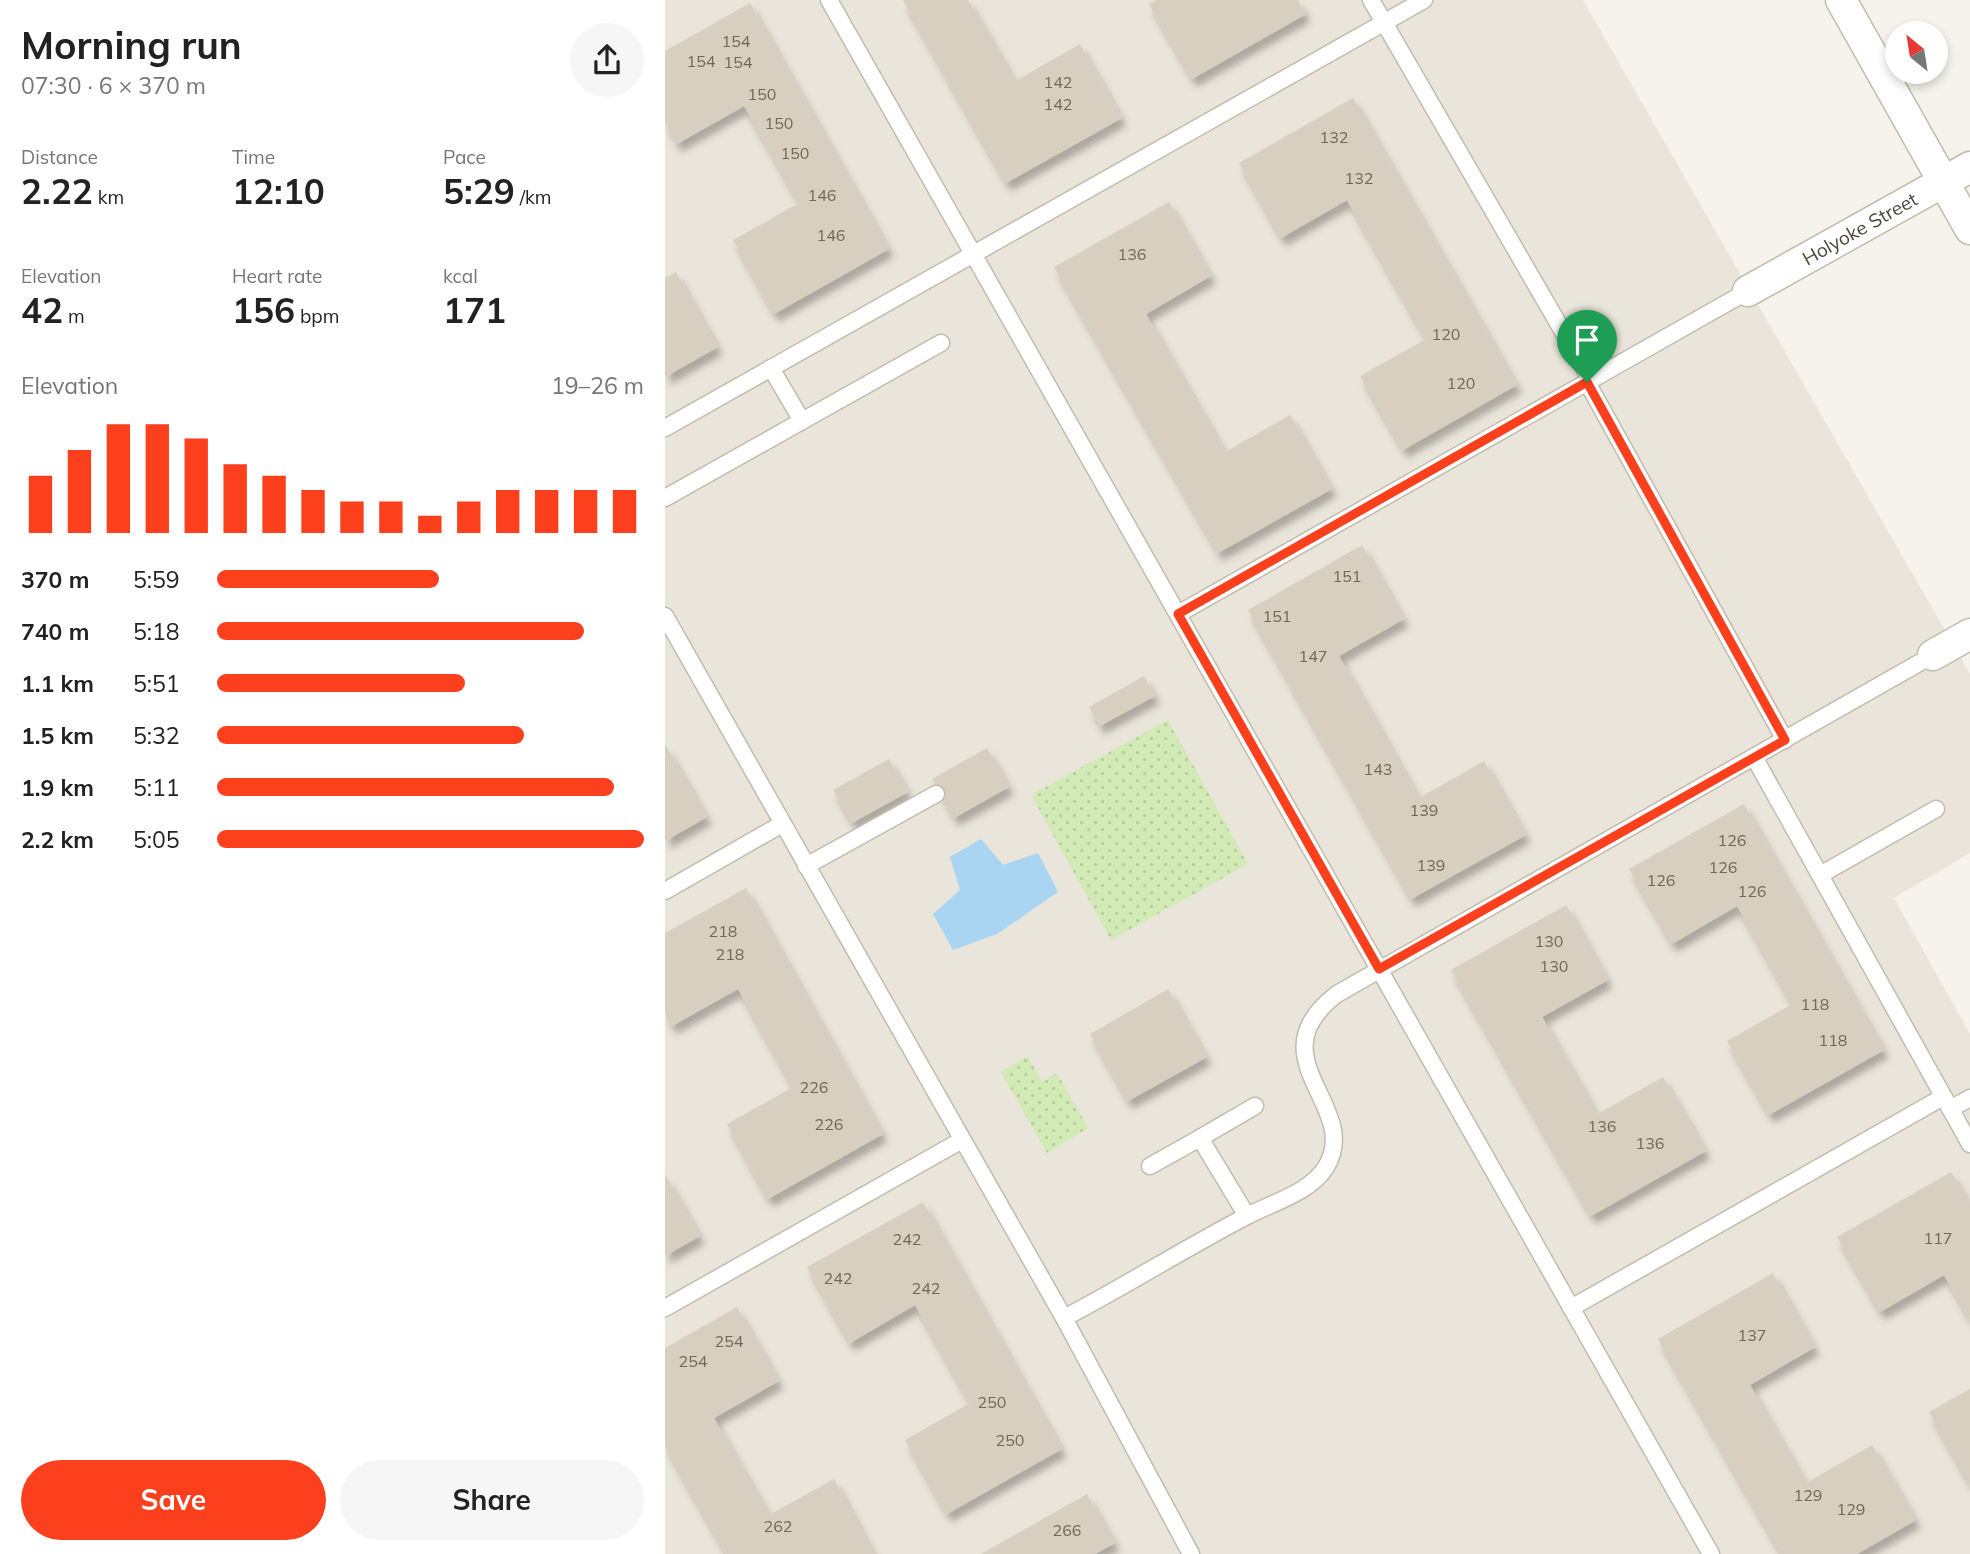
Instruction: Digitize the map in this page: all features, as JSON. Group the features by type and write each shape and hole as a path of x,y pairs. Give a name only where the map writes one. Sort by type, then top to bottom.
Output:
{"street":[{"path":"1841,0 1970,229"},
{"name":"Holyoke Street","path":"1748,290 1970,167"},
{"path":"1933,655 1970,634"}],"lane":[{"path":"829,0 1711,1554"},
{"path":"1371,0 1589,381 1785,740"},
{"path":"665,428 1424,0"},
{"path":"1178,614 1748,290"},
{"path":"665,498 941,343"},
{"path":"771,368 801,421"},
{"path":"665,616 1064,1318 1191,1554"},
{"path":"1064,1318 1247,1216 1291,1195 1325,1169 1333,1153 1334,1134 1306,1061 1306,1030 1324,1003 1379,969 1933,655"},
{"path":"1754,757 1970,1144"},
{"path":"806,866 936,794"},
{"path":"1820,875 1936,809"},
{"path":"665,891 782,824"},
{"path":"1571,1308 1947,1103 1970,1098"},
{"path":"1150,1166 1255,1106"},
{"path":"1200,1138 1247,1216"},
{"path":"665,1308 962,1140"}],"shaded area":[{"path":"665,0 1583,0 1970,674 1970,853 1894,898 1970,1034 1970,1554 665,1554"}],"green space":[{"path":"1168,720 1248,864 1111,940 1031,795"},
{"path":"1028,1056 1042,1082 1057,1073 1088,1128 1047,1153 1001,1072"}],"water":[{"path":"981,839 1003,865 1038,853 1058,892 997,934 953,950 933,914 960,890 950,857"}],"building":[{"path":"903,0 968,0 1015,81 1080,44 1122,118 1006,183"},
{"path":"1156,0 1298,0 1306,14 1192,79 1149,4"},
{"path":"750,3 889,249 774,314 733,240 799,203 744,106 677,144 665,122 665,51"},
{"path":"1353,98 1517,385 1403,450 1360,376 1426,339 1347,200 1281,238 1239,163"},
{"path":"1169,202 1211,276 1146,314 1225,452 1290,415 1332,489 1218,553 1054,267"},
{"path":"676,272 718,347 665,377 665,278"},
{"path":"1362,545 1404,619 1339,656 1419,798 1484,761 1526,835 1411,899 1248,610"},
{"path":"1144,676 1155,696 1100,726 1089,707"},
{"path":"665,744 707,817 665,841"},
{"path":"987,748 1009,787 954,818 932,779"},
{"path":"889,759 908,792 852,823 833,790"},
{"path":"1744,804 1884,1050 1769,1115 1727,1041 1792,1004 1737,906 1672,944 1629,869"},
{"path":"746,888 883,1134 768,1199 727,1124 793,1087 738,989 672,1026 665,1013 665,933"},
{"path":"1566,905 1608,980 1542,1017 1597,1114 1663,1077 1706,1151 1591,1216 1451,970"},
{"path":"1168,989 1207,1057 1128,1101 1090,1034"},
{"path":"1951,1172 1970,1204 1970,1320 1944,1275 1880,1312 1837,1237"},
{"path":"665,1174 700,1236 665,1256"},
{"path":"923,1202 1062,1449 947,1514 905,1440 970,1403 915,1305 850,1343 807,1267"},
{"path":"1773,1273 1815,1347 1750,1385 1806,1483 1872,1445 1916,1520 1857,1554 1781,1554 1658,1339"},
{"path":"737,1307 779,1381 714,1418 769,1515 834,1479 874,1554 726,1554 665,1446 665,1348"},
{"path":"1970,1389 1970,1485 1929,1412"},
{"path":"1087,1494 1115,1543 1095,1554 981,1554"}],"route":[{"path":"1587,382 1785,740 1379,969 1178,614 1587,382"}]}
